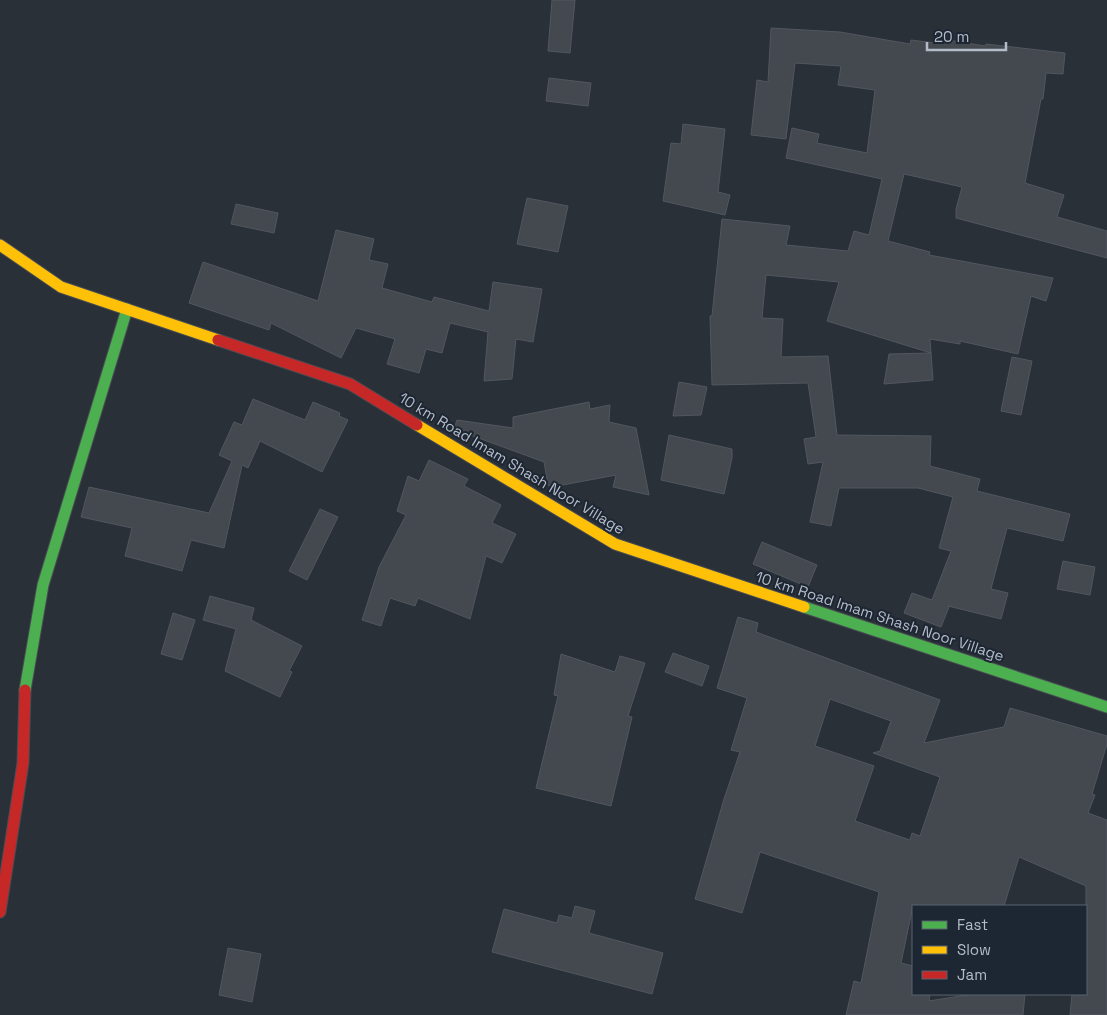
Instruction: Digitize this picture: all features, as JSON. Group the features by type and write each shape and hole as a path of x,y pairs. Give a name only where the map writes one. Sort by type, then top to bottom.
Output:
{"street":[{"name":"10 km Road Imam Shash Noor Village","path":"0,245 60,287 350,384 615,544 1107,707"},
{"path":"0,912 23,763 25,691 42,585 127,309"}],"building":[{"path":"552,0 575,0 570,53 548,51"},
{"path":"771,28 840,32 910,44 911,40 935,43 936,38 985,46 986,44 1065,53 1063,74 1046,73 1043,99 1041,99 1025,183 1064,195 1057,217 1107,231 1107,258 956,218 956,209 962,187 904,174 888,241 930,252 929,255 1053,278 1046,301 1031,296 1018,354 960,341 960,344 930,339 931,353 827,321 839,282 766,275 762,318 783,319 781,357 828,356 837,435 931,436 930,466 980,479 977,491 1070,514 1063,541 1007,528 991,589 1008,593 1001,619 948,606 941,627 904,613 912,593 932,600 951,551 939,548 953,497 918,488 839,488 831,526 810,522 823,462 808,464 804,439 816,437 808,383 712,385 710,316 712,316 722,219 790,226 786,245 848,251 854,231 869,235 882,179 786,158 792,128 819,134 817,143 867,153 875,90 838,85 841,66 795,63 786,139 751,135 757,80 768,82"},
{"path":"549,78 591,83 588,106 546,101"},
{"path":"683,124 725,129 718,192 730,195 725,215 663,201 671,143 681,144"},
{"path":"527,198 568,206 558,252 517,244"},
{"path":"236,204 278,213 274,233 231,224"},
{"path":"336,230 374,239 369,260 388,264 382,288 432,302 434,297 489,311 493,282 542,289 533,342 516,339 512,379 484,381 488,332 450,323 442,353 426,349 419,373 387,364 395,339 356,328 341,358 271,323 269,330 189,303 203,262 318,301"},
{"path":"931,353 933,380 884,384 889,354"},
{"path":"1012,357 1032,361 1021,415 1001,411"},
{"path":"679,382 707,387 701,415 673,416"},
{"path":"253,399 305,420 313,402 340,413 339,416 348,420 322,472 260,441 248,468 242,465 224,548 191,540 182,571 125,556 132,528 81,517 89,487 209,513 232,461 219,455 234,422 242,425"},
{"path":"589,402 590,409 610,405 609,422 636,428 649,495 613,487 616,475 552,487 548,485 544,462 454,429 457,420 513,428 513,417"},
{"path":"669,435 732,449 732,458 724,494 661,480"},
{"path":"429,460 468,479 464,486 501,505 492,523 516,534 502,563 486,556 470,619 418,598 415,606 390,598 381,626 362,620 379,567 406,515 397,511 408,476 419,481"},
{"path":"320,509 338,517 307,580 289,571"},
{"path":"762,542 817,565 808,587 753,564"},
{"path":"1063,561 1095,567 1090,595 1057,589"},
{"path":"210,596 254,608 251,620 302,646 289,671 292,672 280,697 225,671 236,629 203,620"},
{"path":"173,613 195,620 182,660 161,654"},
{"path":"738,617 758,623 756,632 940,700 924,743 1004,727 1010,708 1107,736 1107,744 1092,794 1095,795 1088,813 1107,820 1107,1015 1070,1015 1072,995 1087,995 1086,886 1019,857 1004,905 912,905 901,963 912,966 912,995 930,995 929,1001 967,995 1025,995 1023,1015 846,1015 854,981 861,983 879,892 760,852 742,913 695,899 724,799 740,752 731,750 747,698 717,688","holes":["830,699 891,721 880,751 873,753 940,777 920,836 912,833 910,840 855,821 874,766 815,746"]},
{"path":"673,653 709,666 702,686 665,672"},
{"path":"561,654 615,672 620,656 645,663 628,716 632,717 611,806 536,788 558,696 554,695"},
{"path":"575,906 595,911 589,933 663,953 652,994 492,952 504,909 557,923 559,915 572,918"},
{"path":"228,948 261,954 252,1002 219,995"}],"traffic: fast":[{"path":"25,690 43,585 127,309"},
{"path":"804,607 1107,707"}],"traffic: slow":[{"path":"0,245 61,287 218,340"},
{"path":"417,425 615,544 804,607"}],"traffic: jam":[{"path":"218,340 350,384 417,425"},
{"path":"0,912 23,763 25,690"}]}
